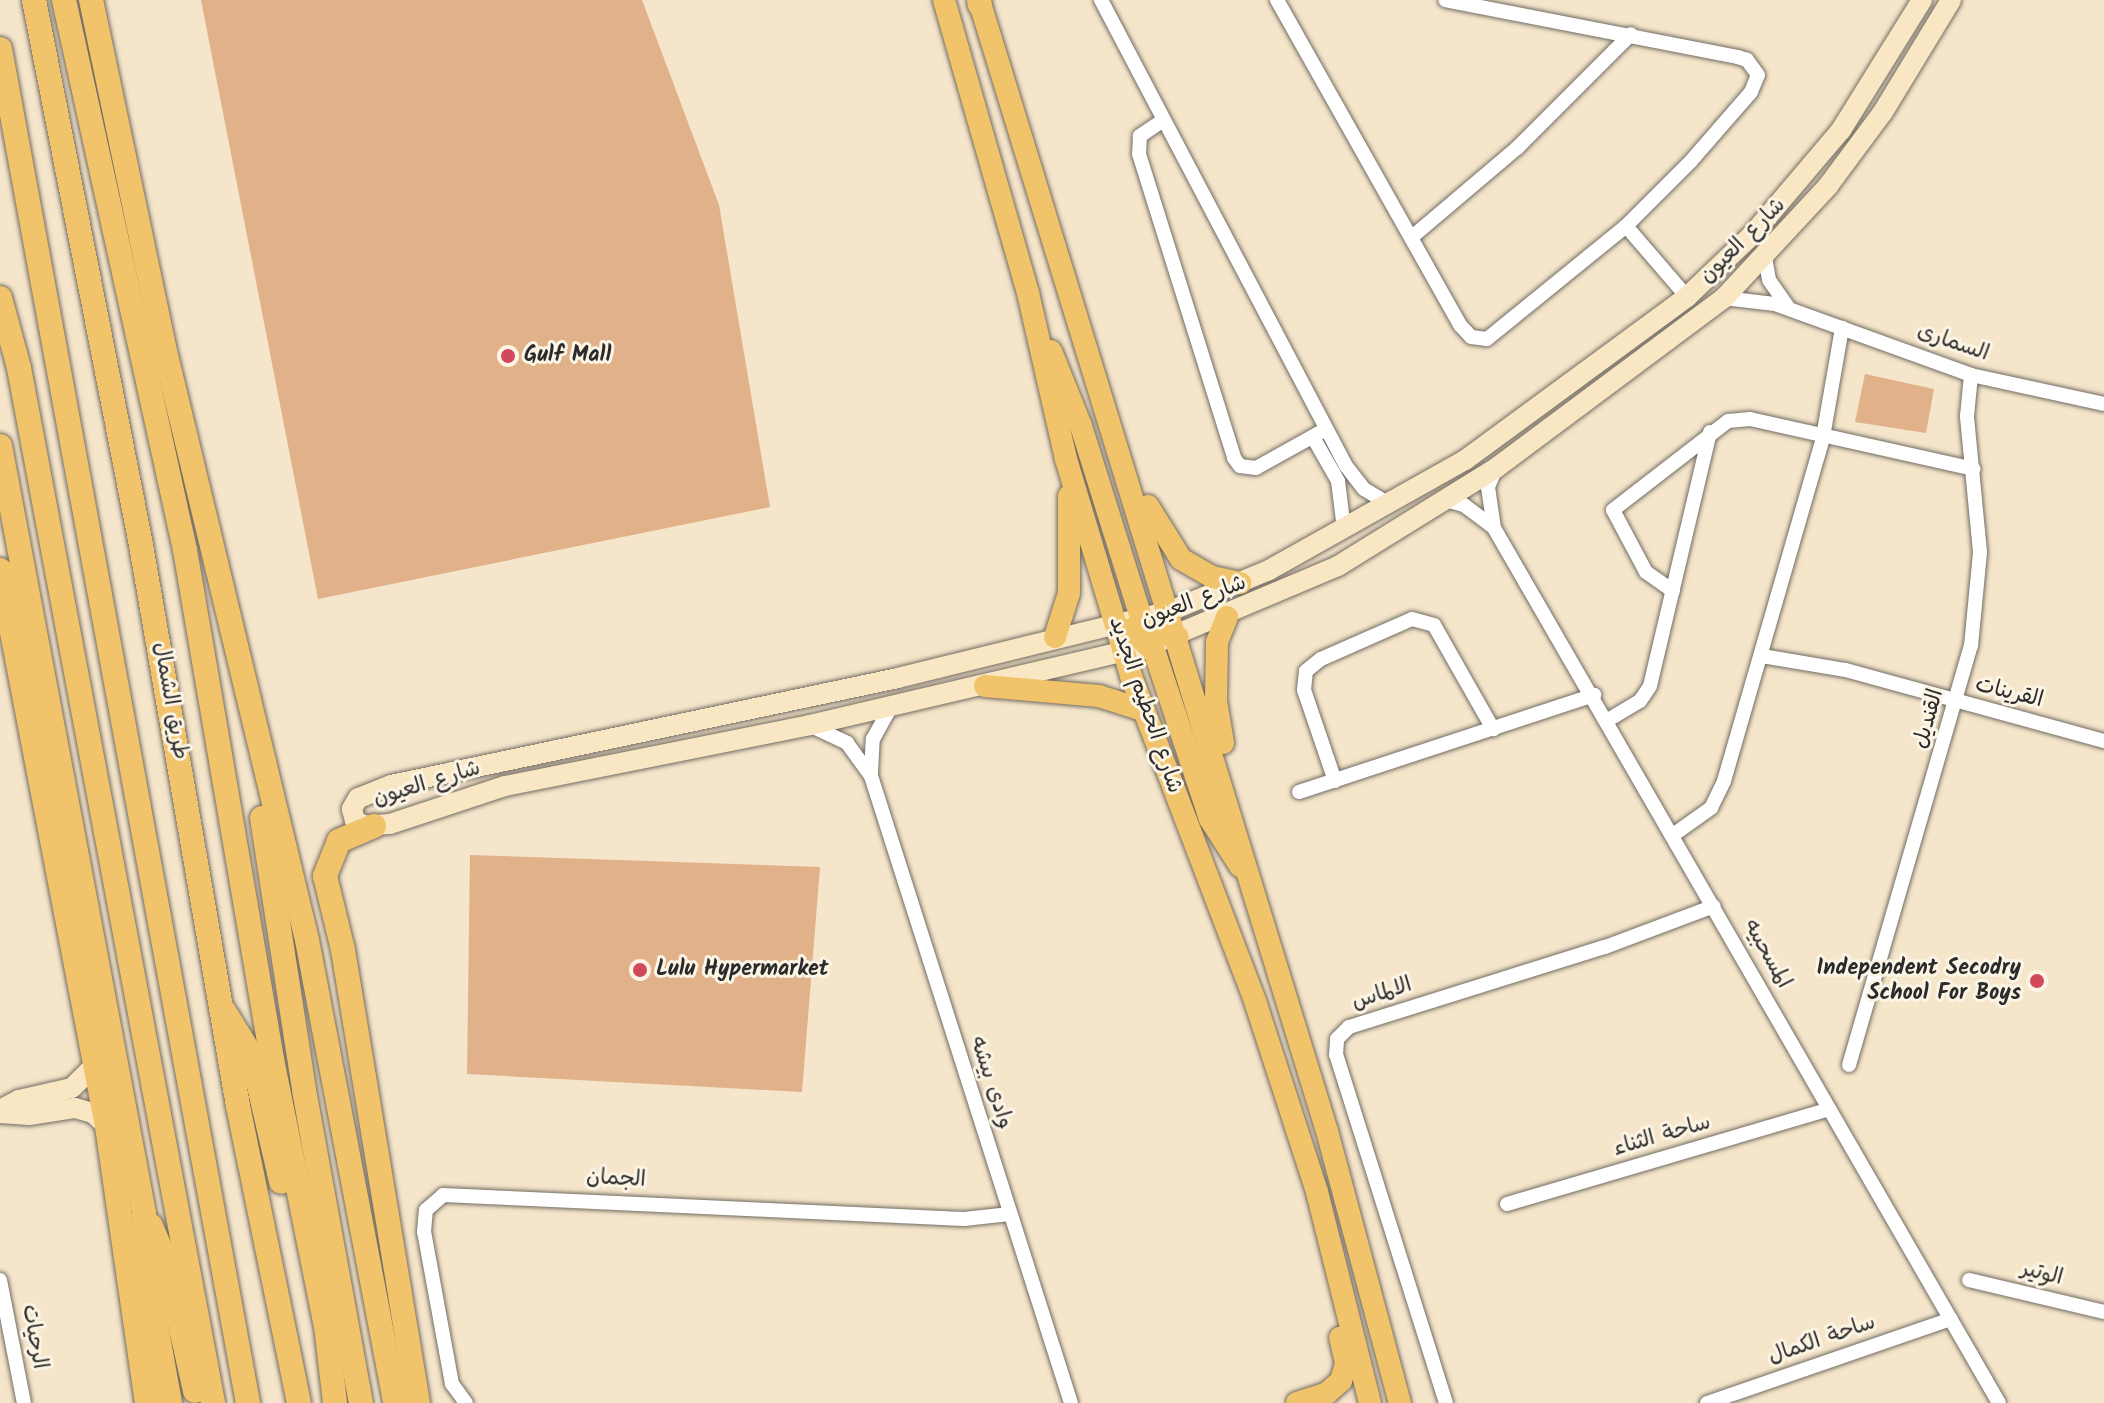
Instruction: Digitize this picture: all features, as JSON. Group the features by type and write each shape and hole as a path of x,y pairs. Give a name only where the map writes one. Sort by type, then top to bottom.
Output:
{"highway":[{"name":"طريق الشمال","path":"34,0 141,545 238,1106 299,1403"},
{"path":"64,0 109,226 158,415 335,1403"},
{"path":"91,0 164,347 307,940 395,1403"},
{"path":"0,49 248,1403"},
{"path":"0,298 19,368 213,1403"},
{"path":"0,446 144,1213 149,1286 170,1403"},
{"path":"0,570 107,1126 147,1403"},
{"path":"238,650 304,1090 361,1403"},
{"path":"374,826 339,841 325,876 343,950 418,1403"},
{"path":"252,942 286,1051 304,1090"},
{"path":"223,1010 252,1056 318,1343 331,1378"},
{"path":"144,1213 166,1262 198,1403"}],"main road":[{"name":"شارع الحطيم الجديد","path":"944,0 1028,293 1066,459 1124,652 1142,710 1255,1001 1317,1192 1370,1403"},
{"path":"979,2 1170,611 1327,1131 1400,1403"},
{"path":"1028,293 1081,426 1141,617 1156,633 1178,637"},
{"path":"1055,637 1069,593 1066,459"},
{"path":"1122,461 1181,559 1212,577 1240,583"},
{"path":"1224,792 1225,760 1215,688 1217,642 1227,617"},
{"path":"1116,622 1151,645 1210,819 1249,876"},
{"path":"985,686 1099,696 1142,710"},
{"path":"1297,1403 1335,1388 1345,1372 1317,1239 1317,1192"}],"street":[{"path":"1101,0 1326,429 1340,470 1344,529"},
{"path":"1277,0 1464,332 1487,339 1626,226 1731,115 1757,84 1758,75 1747,60 1631,34 1445,0"},
{"name":"شارع العيون","path":"1922,0 1841,130 1752,235 1687,297 1529,417 1344,529 1240,583 1170,611 898,678 391,785 354,803 355,821 374,826 505,786 890,708 1151,645 1227,617 1338,566 1496,468 1724,298 1828,186 1883,112 1951,0"},
{"path":"1412,237 1517,148 1631,34"},
{"path":"1162,121 1140,136 1139,154 1234,458 1240,466 1256,468 1326,429"},
{"path":"1626,226 1687,297"},
{"path":"1765,257 1774,290 1792,310"},
{"name":"السمارى","path":"1724,298 1792,310 1971,375 2104,404"},
{"path":"1673,835 1700,819 1719,795 1762,656 1823,437 1842,328"},
{"name":"القنديل","path":"1849,1065 1957,703 1971,646 1980,552 1967,416 1971,375"},
{"path":"1673,591 1646,572 1613,510 1728,421 1750,419 1973,469"},
{"path":"1608,720 1646,694 1710,432"},
{"path":"1313,437 1340,470 1389,504"},
{"name":"المسحبيه","path":"1494,528 1488,487 1496,468"},
{"name":"المسحبيه","path":"1446,500 1464,505 1494,528 1594,695 1999,1403"},
{"path":"1335,781 1304,690 1306,671 1412,619 1434,625 1493,729"},
{"name":"القرينات","path":"1762,656 1846,670 2104,741"},
{"path":"1299,792 1594,695"},
{"name":"وادى بيشه","path":"871,776 873,739 890,708"},
{"name":"وادى بيشه","path":"810,725 847,743 871,776 1071,1403"},
{"name":"الالماس","path":"1446,1403 1336,1055 1337,1039 1349,1027 1595,950 1714,906"},
{"path":"0,1112 19,1100 72,1088 95,1065"},
{"path":"0,1112 29,1115 75,1108 93,1113 107,1126"},
{"name":"ساحة الثناء","path":"1507,1204 1829,1109"},
{"name":"الجمان","path":"466,1403 452,1384 424,1232 426,1210 443,1195 964,1219 1010,1214"},
{"name":"الرحيات","path":"0,1280 24,1403"},
{"name":"الوتير","path":"1969,1280 2104,1312"},
{"name":"ساحة الكمال","path":"1707,1403 1951,1319"}],"building":[{"name":"Gulf Mall","path":"201,0 642,0 719,205 770,507 318,599"},
{"path":"1865,374 1934,389 1926,433 1855,422"},
{"name":"Lulu Hypermarket","path":"470,855 820,867 802,1092 467,1074"}],"place":[{"name":"Gulf Mall","path":"508,356"},
{"name":"Lulu Hypermarket","path":"640,970"},
{"name":"Independent Secodry School For Boys","path":"2037,981"}]}
